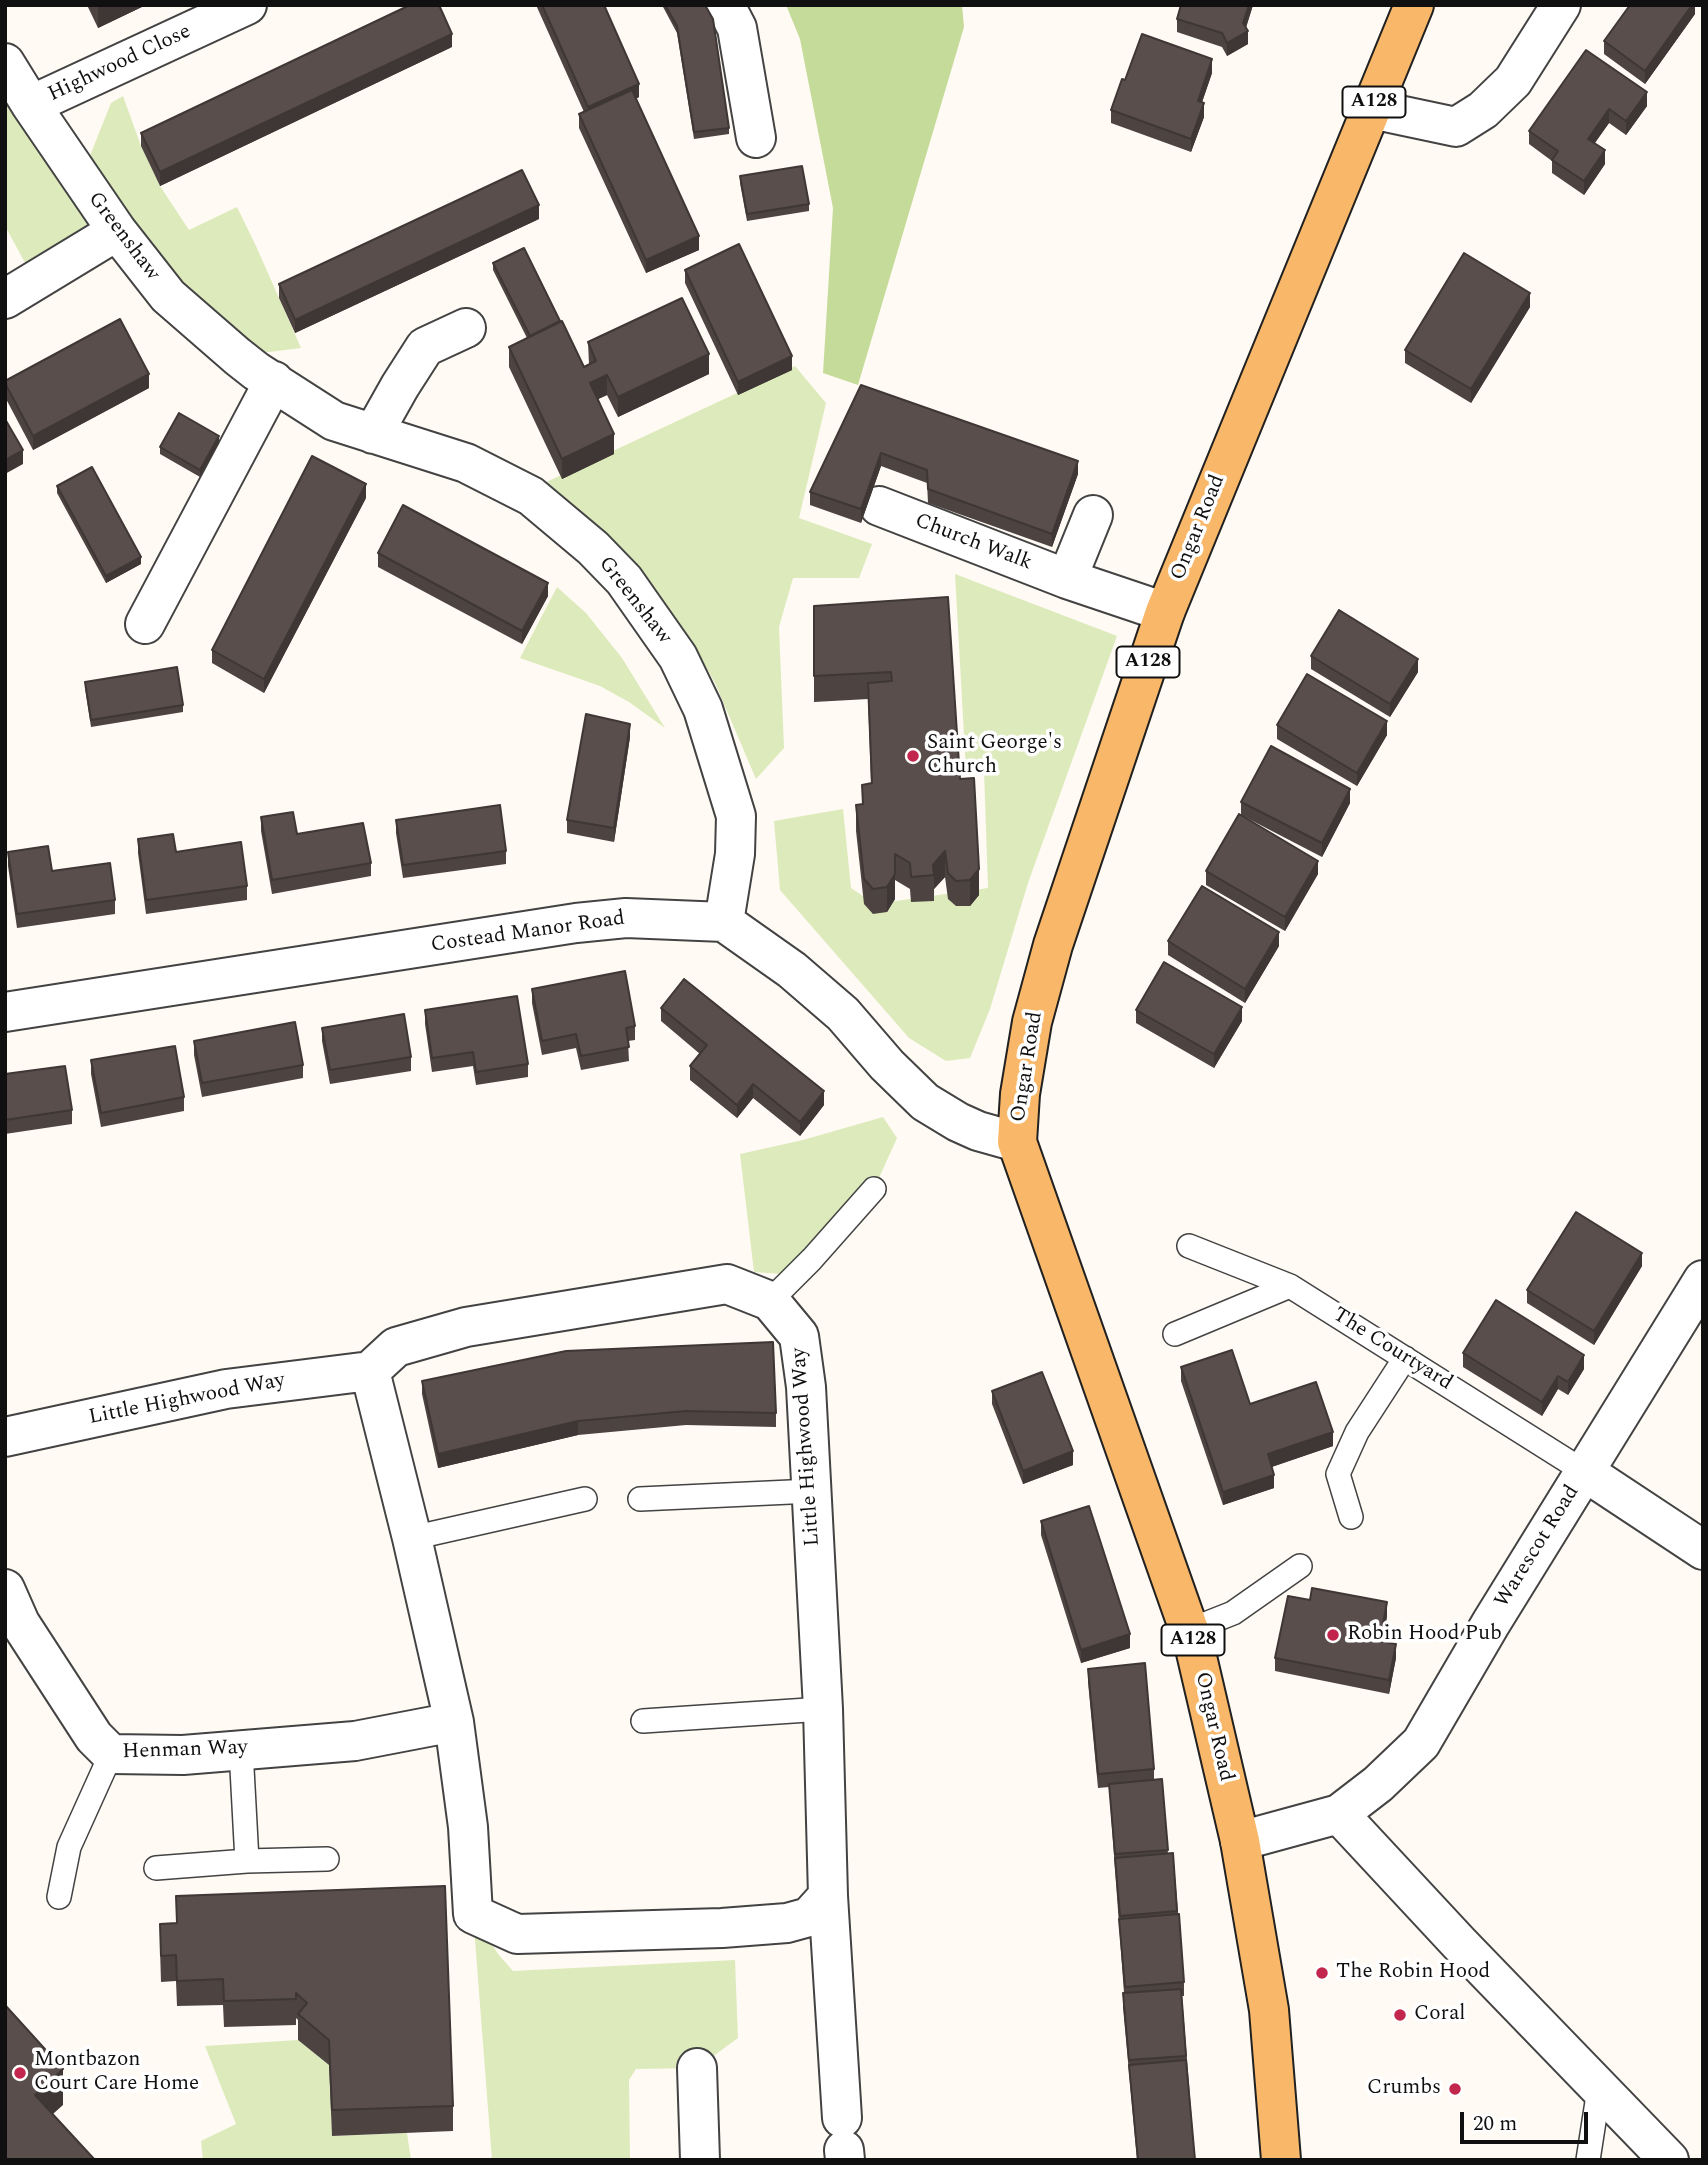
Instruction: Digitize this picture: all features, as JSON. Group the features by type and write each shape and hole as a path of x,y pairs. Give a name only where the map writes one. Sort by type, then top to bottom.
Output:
{"main road":[{"name":"Ongar Road","path":"1281,2160 1269,2010 1240,1841 1190,1630 1017,1142 1020,1094 1032,1023 1049,958 1165,612 1414,5"}],"street":[{"name":"Highwood Close","path":"31,105 247,5"},
{"path":"725,5 737,28 756,138"},
{"path":"1371,109 1456,127 1483,110 1513,80 1561,5"},
{"name":"Greenshaw","path":"5,63 117,231 168,296 256,371 334,421 466,463 531,496 593,548 624,580 678,657 703,709 736,816 735,854 724,922"},
{"path":"5,299 117,231"},
{"path":"373,434 425,347 466,328"},
{"path":"145,624 274,381"},
{"name":"Church Walk","path":"879,506 1067,579 1165,612"},
{"path":"1067,579 1093,515"},
{"name":"Costead Manor Road","path":"5,1012 589,922 626,918 724,922"},
{"path":"724,922 792,970 843,1014 887,1065 925,1102 978,1131 1017,1142"},
{"name":"Warescot Road","path":"1240,1841 1339,1814 1378,1784 1421,1743 1491,1623 1703,1280"},
{"name":"Little Highwood Way","path":"5,1437 226,1389 370,1371 396,1347 466,1327 519,1317 727,1284 770,1301 799,1336 806,1387 823,1709 828,1896 843,2143"},
{"path":"370,1371 454,1722 468,1827 473,1914 517,1934 722,1928 787,1923 809,1917 828,1896"},
{"path":"1585,1472 1703,1550"},
{"name":"Henman Way","path":"5,1589 27,1634 94,1737 111,1754 183,1755 355,1741 454,1722"},
{"path":"1339,1814 1669,2160"},
{"path":"697,2068 700,2160"}],"lane":[{"path":"770,1301 813,1259 874,1189"},
{"name":"The Courtyard","path":"1189,1246 1290,1286 1585,1472"},
{"path":"1175,1334 1290,1286"},
{"path":"1351,1517 1338,1474 1357,1432 1405,1358"},
{"path":"640,1499 812,1491"},
{"path":"412,1538 585,1499"},
{"path":"1190,1630 1233,1613 1300,1566"},
{"path":"643,1721 823,1709"},
{"path":"241,1750 247,1861"},
{"path":"59,1897 69,1847 111,1754"},
{"path":"156,1868 247,1861 327,1859"},
{"path":"1588,2160 1599,2089"}],"green space":[{"path":"786,5 962,5 964,27 858,385 823,373 833,208 800,39"},
{"path":"5,63 81,178 111,103 123,96 141,146 160,186 189,230 237,207 301,348 237,356 117,231 35,281 5,226"},
{"path":"795,366 826,403 799,518 872,544 859,578 793,578 779,627 784,748 756,779 715,683 691,640 654,587 623,550 540,485"},
{"path":"955,574 1117,636 1028,883 990,1009 970,1058 946,1061 909,1038 780,890 774,821 843,809 851,888 875,904 988,888 984,770 966,771"},
{"path":"557,587 586,613 622,658 665,728 629,702 600,686 520,658"},
{"path":"883,1117 897,1138 874,1189 796,1275 754,1272 740,1154 803,1140"},
{"path":"473,1914 498,1954 513,1971 735,1960 738,2038 697,2068 636,2069 629,2080 630,2160 492,2160"},
{"path":"298,2040 329,2065 332,2136 407,2133 411,2160 203,2160 201,2141 236,2124 205,2046"}],"building":[{"path":"410,5 439,5 452,34 160,172 141,133"},
{"path":"542,5 604,5 639,84 588,107"},
{"path":"665,5 705,5 713,19 729,128 694,132 677,26"},
{"path":"1181,5 1249,5 1243,23 1248,31 1227,43 1222,33 1177,19"},
{"path":"1630,5 1692,5 1645,71 1604,41"},
{"path":"1142,34 1212,59 1198,101 1204,103 1191,139 1111,110"},
{"path":"1586,50 1647,92 1626,121 1609,109 1588,139 1605,150 1584,181 1552,160 1558,151 1529,131"},
{"path":"632,90 699,236 646,260 579,114"},
{"path":"802,166 809,204 747,214 740,176"},
{"path":"522,170 539,205 295,320 279,284"},
{"path":"739,244 792,356 738,382 685,270"},
{"path":"524,248 560,321 530,336 493,263"},
{"path":"1464,253 1530,293 1471,389 1405,350"},
{"path":"682,298 709,354 618,397 607,375 590,383 614,434 562,459 509,347 562,321 584,367 596,361 588,342"},
{"path":"120,319 149,374 33,436 5,381"},
{"path":"861,385 1078,461 1052,534 928,489 927,470 881,453 861,509 810,492"},
{"path":"179,413 219,436 200,470 160,447"},
{"path":"5,419 23,450 5,460"},
{"path":"312,456 366,484 264,679 212,650"},
{"path":"92,467 141,557 106,576 57,486"},
{"path":"403,505 548,583 522,631 378,553"},
{"name":"Saint George's Church","path":"948,597 960,779 974,778 979,869 970,880 956,881 948,873 945,851 933,865 934,875 911,877 910,863 895,854 895,874 887,887 873,889 864,879 856,805 863,804 862,785 872,783 868,683 892,681 891,672 814,676 814,606"},
{"path":"1339,610 1418,659 1390,704 1311,656"},
{"path":"177,667 183,705 91,720 85,682"},
{"path":"1307,674 1387,721 1357,773 1277,725"},
{"path":"586,714 630,724 614,828 567,820"},
{"path":"1271,746 1350,789 1322,843 1241,802"},
{"path":"500,805 506,851 403,865 396,820"},
{"path":"293,812 297,834 363,823 371,863 272,880 261,817"},
{"path":"1239,814 1318,861 1285,917 1206,871"},
{"path":"173,834 176,852 241,842 247,886 146,900 138,839"},
{"path":"48,846 52,871 110,863 115,900 17,914 8,852"},
{"path":"1202,886 1279,932 1245,989 1168,941"},
{"path":"1164,962 1242,1007 1214,1054 1136,1010"},
{"path":"625,971 635,1026 626,1028 629,1047 581,1056 576,1034 542,1041 532,989"},
{"path":"684,979 824,1091 800,1122 753,1084 737,1105 690,1066 707,1045 661,1008"},
{"path":"517,996 528,1064 476,1072 473,1052 432,1058 425,1010"},
{"path":"404,1014 411,1057 330,1070 322,1028"},
{"path":"295,1022 303,1065 202,1083 194,1041"},
{"path":"175,1046 184,1097 101,1113 91,1060"},
{"path":"65,1066 72,1110 5,1120 5,1074"},
{"path":"1576,1212 1642,1253 1594,1331 1527,1290"},
{"path":"1496,1300 1584,1355 1568,1382 1558,1376 1542,1402 1463,1353"},
{"path":"773,1342 776,1413 686,1411 578,1421 438,1454 422,1381 566,1351"},
{"path":"1232,1350 1250,1404 1316,1382 1333,1432 1268,1454 1274,1475 1223,1492 1181,1367"},
{"path":"1042,1372 1073,1451 1023,1471 992,1391"},
{"path":"1089,1506 1130,1634 1081,1650 1041,1521"},
{"name":"Robin Hood Pub","path":"1312,1588 1387,1602 1380,1641 1396,1644 1389,1680 1275,1658 1288,1596 1310,1600"},
{"path":"1145,1663 1154,1769 1098,1774 1088,1669"},
{"path":"1162,1779 1168,1850 1115,1854 1109,1784"},
{"path":"1173,1853 1177,1911 1120,1916 1115,1858"},
{"path":"445,1886 453,2106 332,2110 329,2040 298,2014 307,2003 296,1993 296,1999 224,2001 223,1979 177,1981 176,1955 161,1956 160,1924 177,1923 176,1896"},
{"path":"1179,1914 1184,1982 1125,1987 1119,1919"},
{"path":"1181,1989 1186,2056 1129,2060 1123,1993"},
{"path":"5,2005 63,2069 35,2095 95,2160 5,2160"},
{"path":"1186,2060 1195,2160 1138,2160 1129,2065"}],"place":[{"name":"Saint George's Church","path":"913,756"},
{"name":"Robin Hood Pub","path":"1333,1635"},
{"name":"The Robin Hood","path":"1322,1973"},
{"name":"Coral","path":"1400,2015"},
{"name":"Montbazon Court Care Home","path":"20,2073"},
{"name":"Crumbs","path":"1455,2089"}]}
